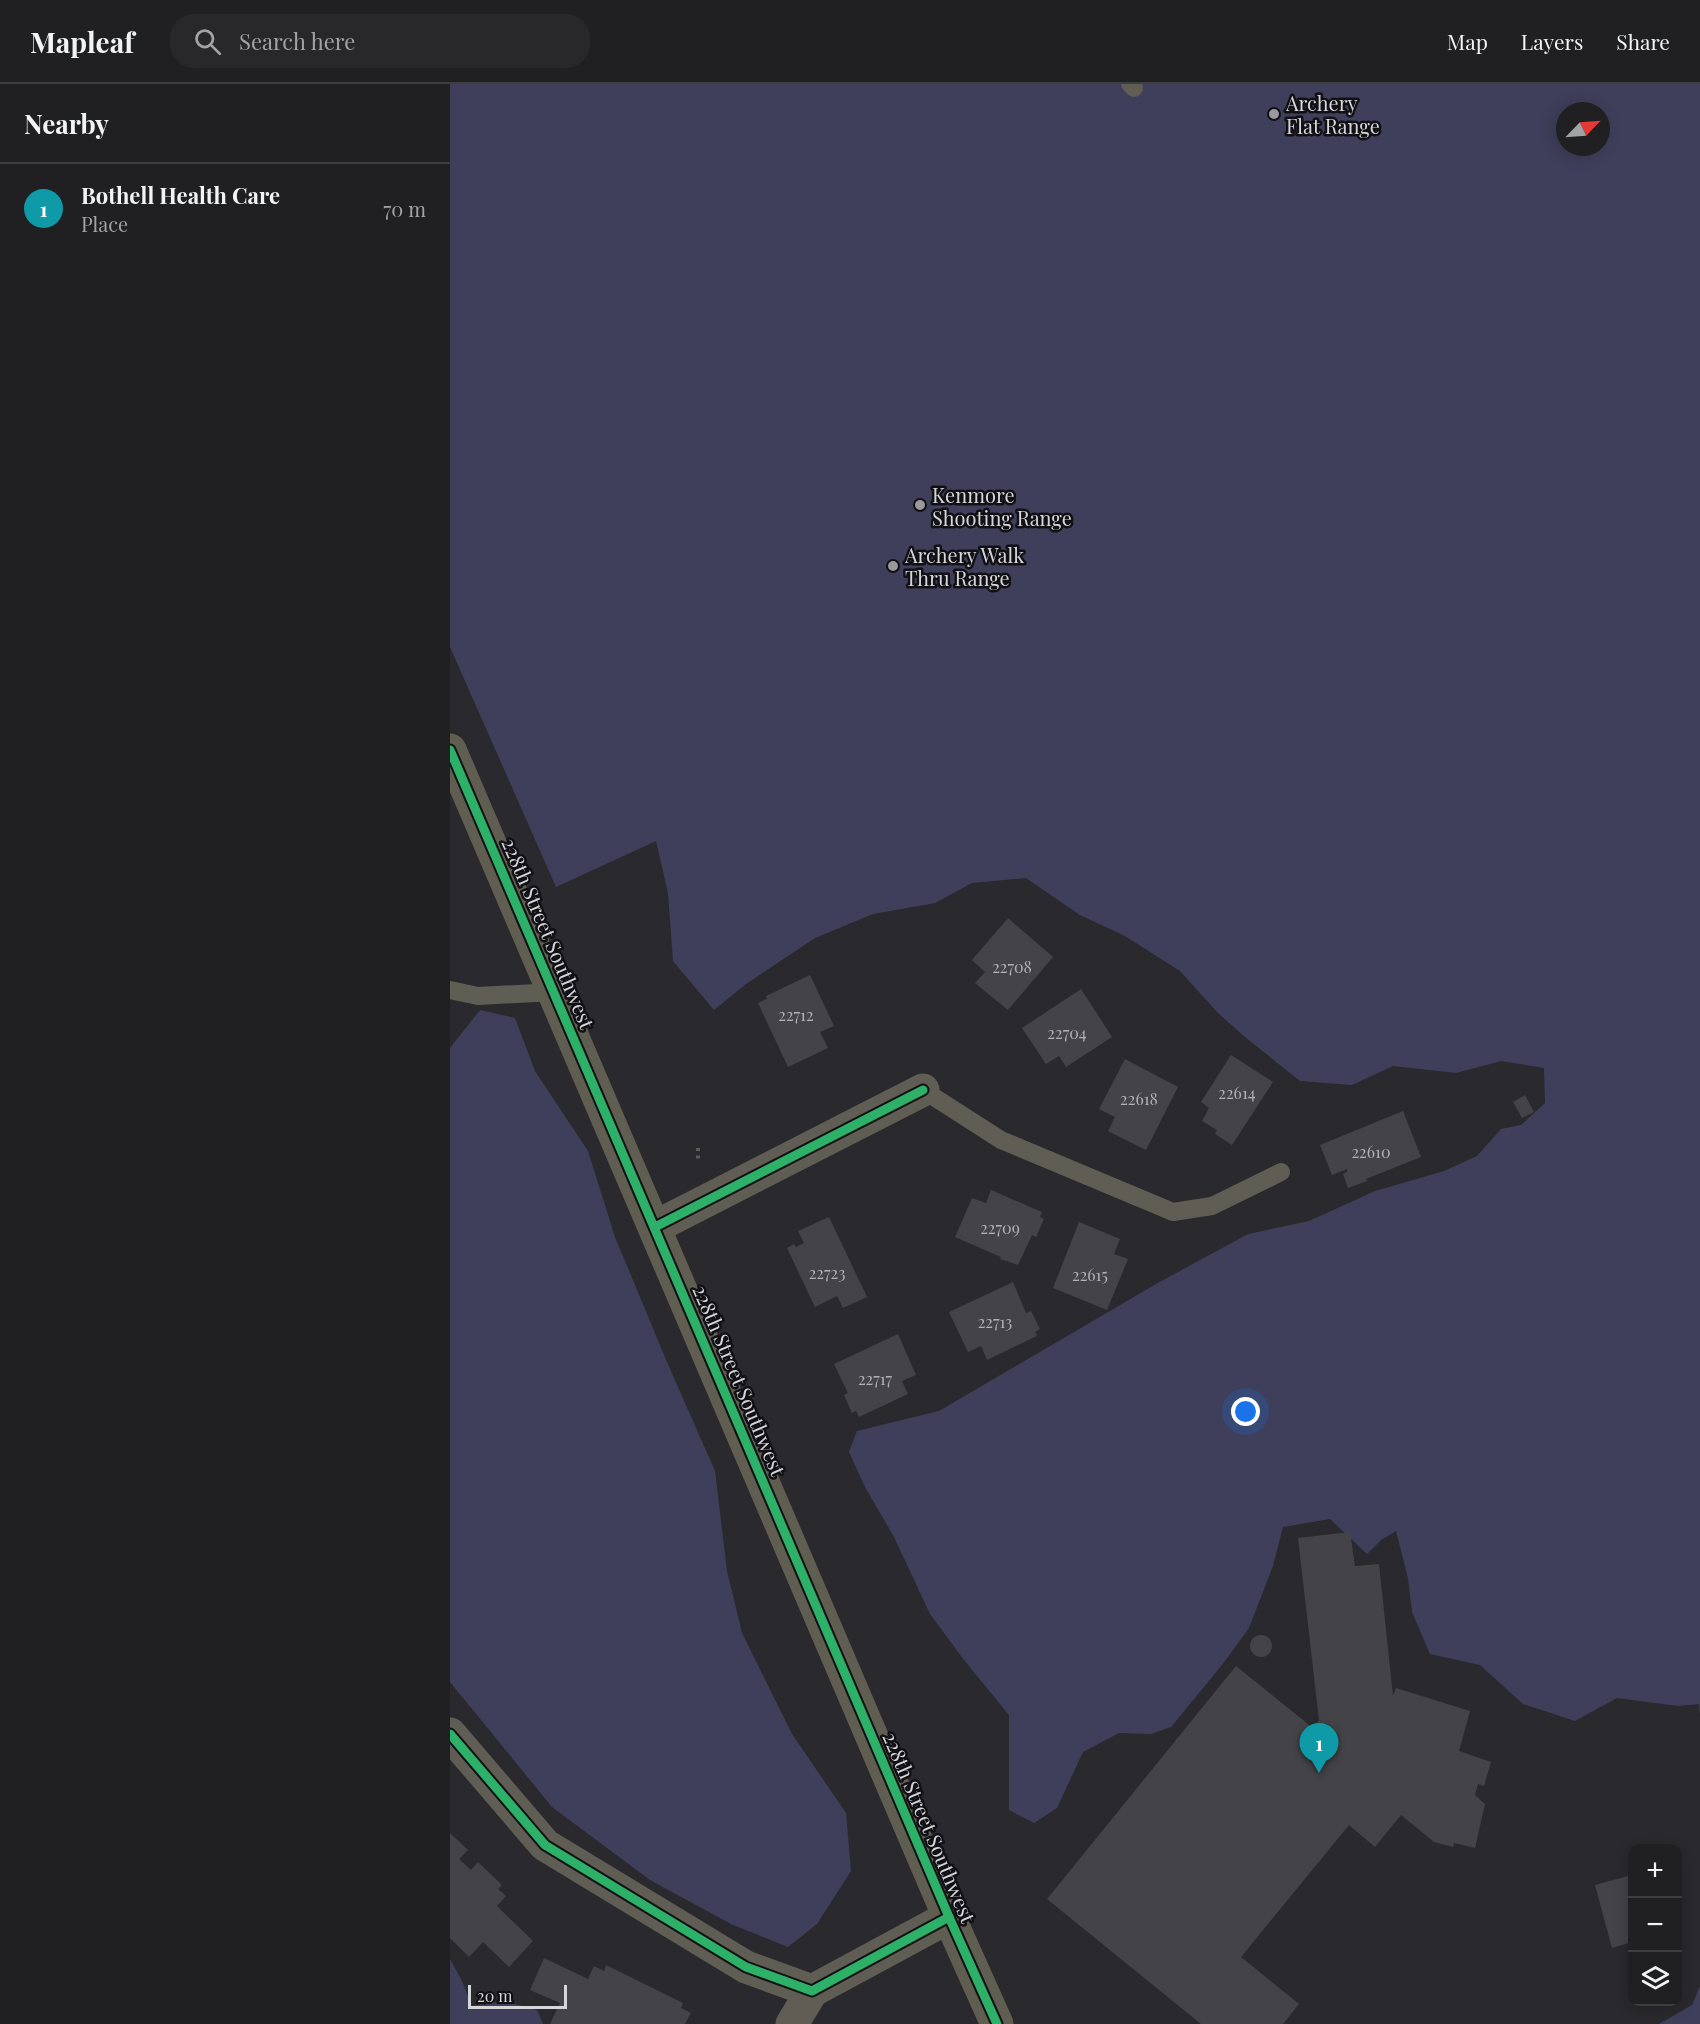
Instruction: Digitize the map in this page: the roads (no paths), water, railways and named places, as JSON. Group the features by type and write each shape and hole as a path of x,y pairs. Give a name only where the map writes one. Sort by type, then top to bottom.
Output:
{"main road":[{"name":"228th Street Southwest","path":"450,750 949,1917 997,2024"}],"street":[{"path":"655,1227 923,1090"},
{"path":"450,1734 545,1845 746,1967 812,1991"},
{"path":"792,2024 812,1991 949,1917"}],"lane":[{"path":"450,990 478,996 555,992"},
{"path":"923,1090 1001,1140 1173,1212 1212,1206 1281,1172"}],"place":[{"name":"Archery Flat Range","path":"1274,114"},
{"name":"Kenmore Shooting Range","path":"920,505"},
{"name":"Archery Walk Thru Range","path":"893,566"},
{"name":"Bothell Health Care","path":"1319,1773"}]}
